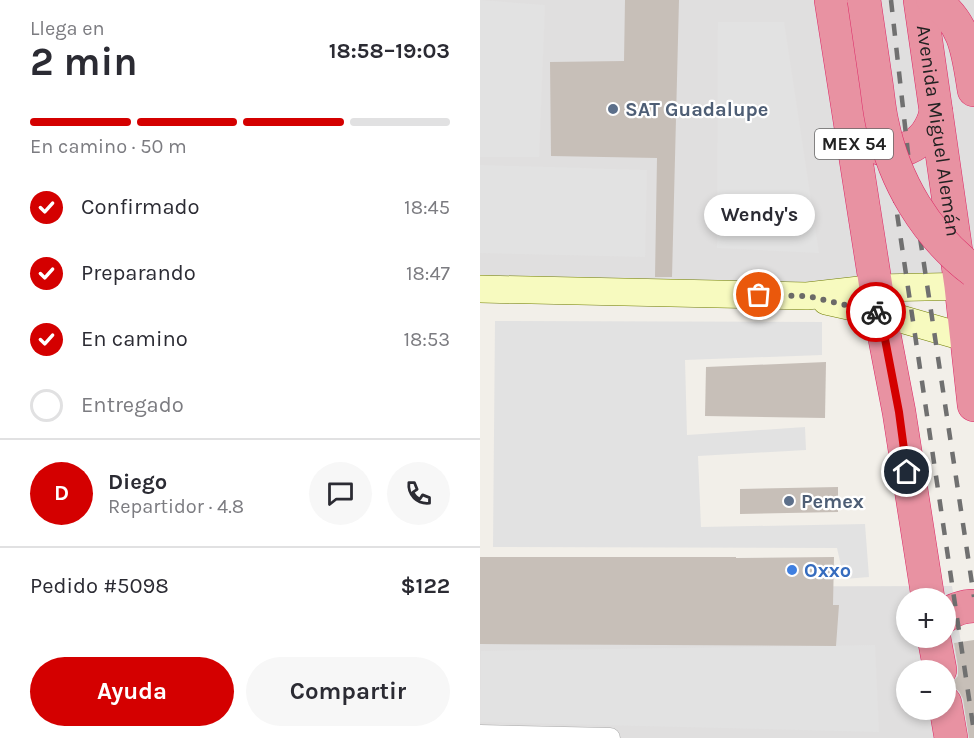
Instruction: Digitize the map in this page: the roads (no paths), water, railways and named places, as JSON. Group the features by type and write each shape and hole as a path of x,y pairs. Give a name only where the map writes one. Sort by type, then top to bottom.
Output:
{"highway":[{"name":"MEX 54","path":"831,0 878,301 899,412 926,588"},
{"path":"864,0 882,122 889,150 912,202 970,281"},
{"name":"Avenida Miguel Alemán","path":"920,0 936,112 970,281 970,338 974,405"},
{"path":"933,0 943,7 959,27 968,51 974,90"},
{"path":"849,112 851,123 865,141 874,147 896,151 908,148 927,134 936,112"},
{"path":"956,608 974,606"},
{"path":"948,720 951,738"}],"street":[{"path":"480,289 807,296 878,301 970,281"},
{"path":"878,301 970,338"},
{"path":"480,735 610,738"}],"railway":[{"path":"872,0 891,173 974,732"},
{"path":"891,0 910,171 974,597"}],"place":[{"name":"SAT Guadalupe","path":"613,109"},
{"name":"Wendy's","path":"759,295"},
{"name":"Pemex","path":"789,501"},
{"name":"Oxxo","path":"792,570"}]}
